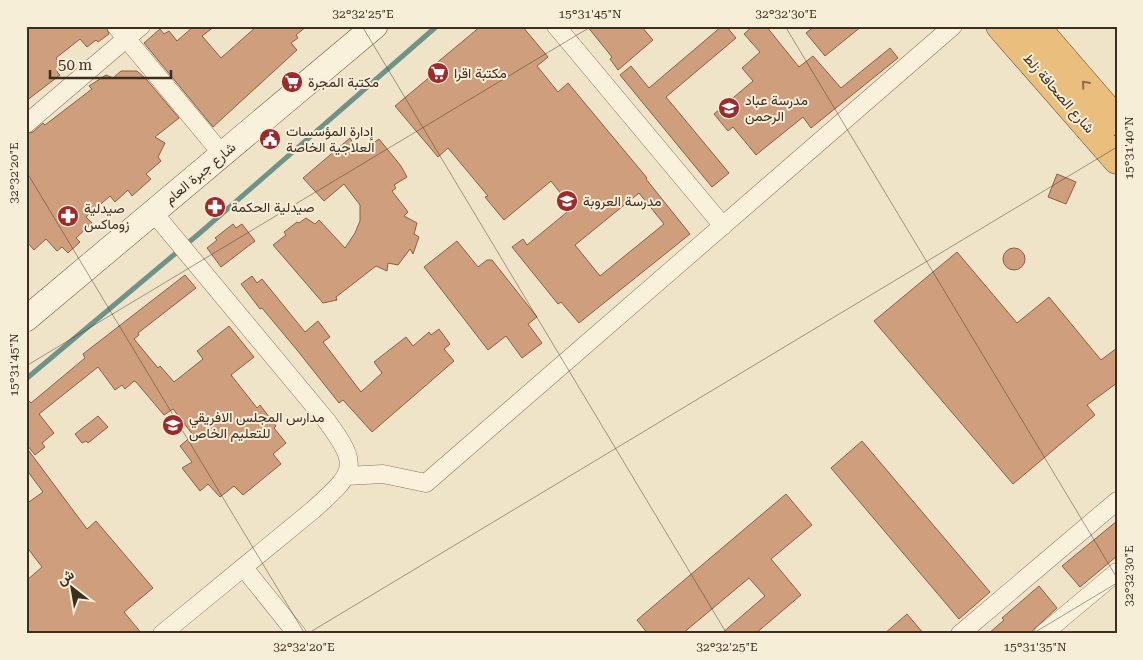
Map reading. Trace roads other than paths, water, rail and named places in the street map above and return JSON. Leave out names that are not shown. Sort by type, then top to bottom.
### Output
[{"type":"highway","name":"شارع الصحافة زلط","points":[[1000,26],[1117,160]]},
{"type":"highway","name":"شارع الصحافة زلط","points":[[1035,26],[1117,121]]},
{"type":"main road","name":"شارع جبرة العام","points":[[26,320],[374,26]]},
{"type":"street","points":[[26,124],[121,32],[141,26]]},
{"type":"street","points":[[556,26],[723,226]]},
{"type":"street","points":[[346,476],[383,474],[426,483],[953,26]]},
{"type":"street","points":[[121,32],[222,154]]},
{"type":"street","points":[[153,212],[326,420],[347,451],[350,464],[346,476],[314,510],[162,634]]},
{"type":"street","points":[[960,634],[1117,501]]},
{"type":"street","points":[[244,568],[297,634]]},
{"type":"street","points":[[1053,631],[1117,572]]},
{"type":"waterway","points":[[26,379],[201,232],[437,26]]},
{"type":"place","name":"مكتبة اقرا","points":[[438,73]]},
{"type":"place","name":"مكتبة المجرة","points":[[292,82]]},
{"type":"place","name":"مدرسة عباد الرحمن","points":[[729,108]]},
{"type":"place","name":"إدارة المؤسسات العلاجية الخاصة","points":[[270,139]]},
{"type":"place","name":"مدرسة العروبة","points":[[567,201]]},
{"type":"place","name":"صيدلية الحكمة","points":[[215,207]]},
{"type":"place","name":"صيدلية زوماكس","points":[[68,216]]},
{"type":"place","name":"مدارس المجلس الافريقي للتعليم الخاص","points":[[173,425]]}]
